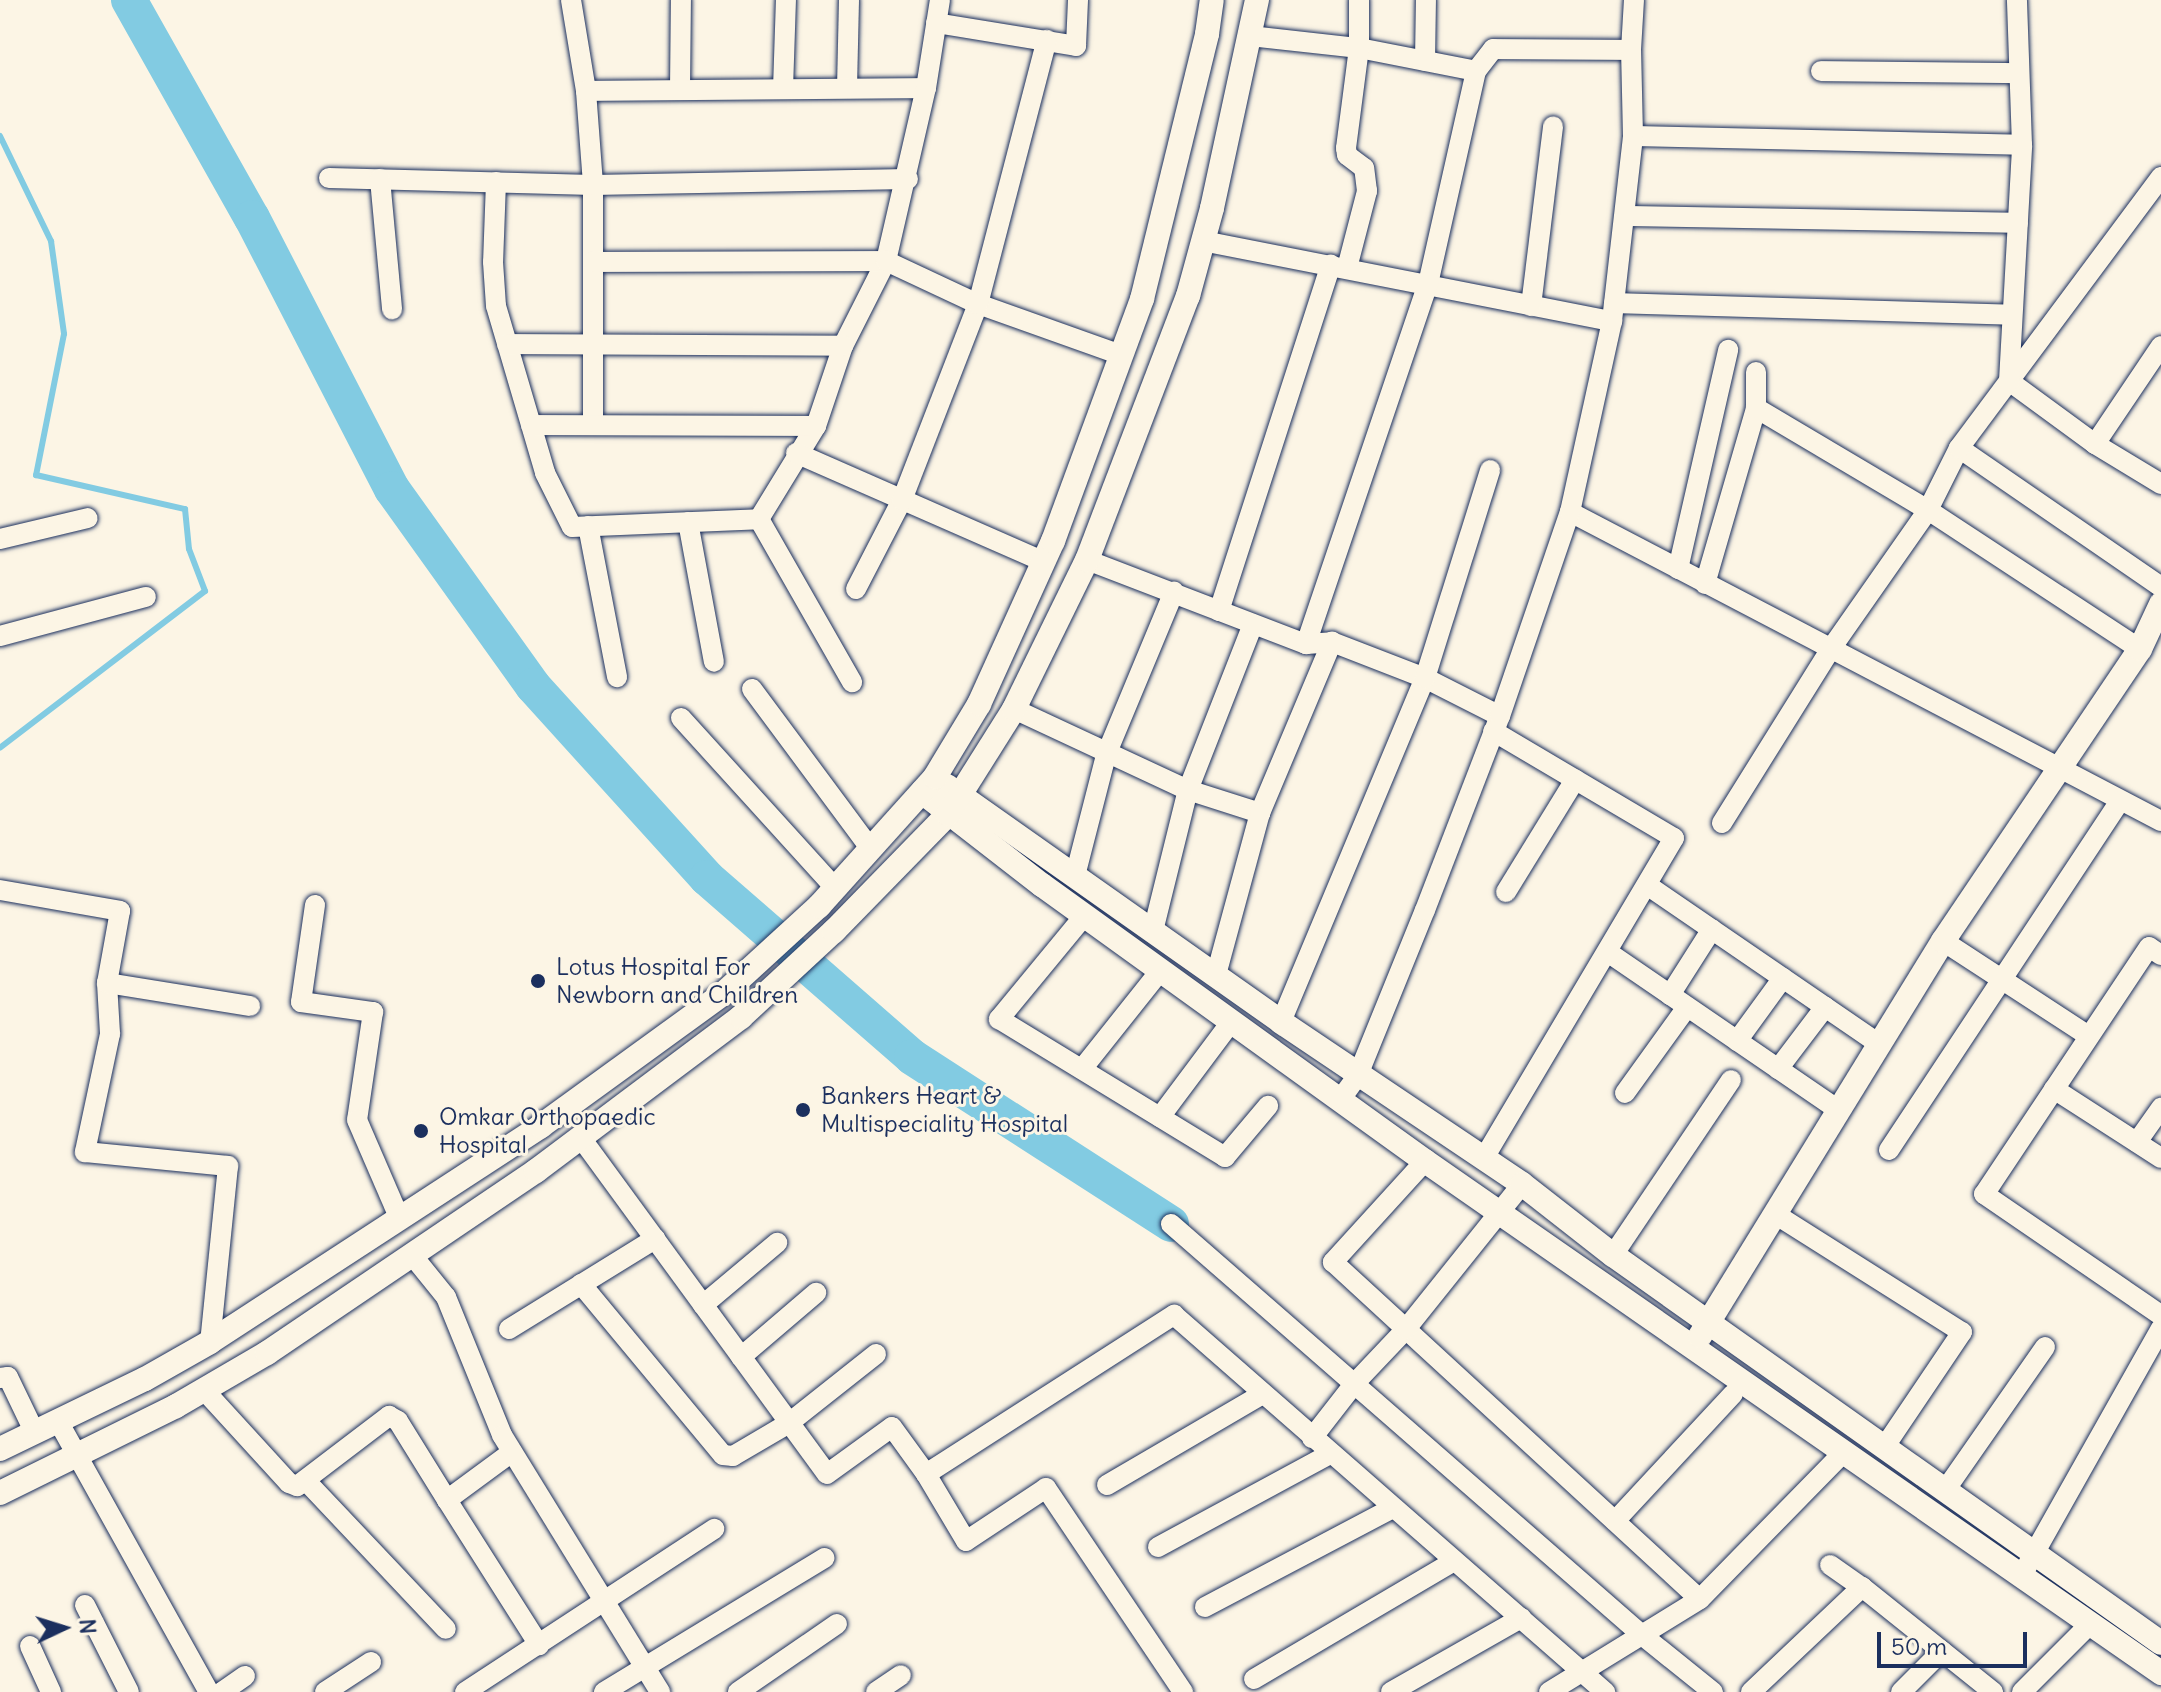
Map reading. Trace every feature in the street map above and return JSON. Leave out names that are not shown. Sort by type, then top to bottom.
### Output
[{"type":"street","points":[[571,0],[586,91],[593,185],[593,423]]},
{"type":"street","points":[[680,89],[681,0]]},
{"type":"street","points":[[783,89],[786,0]]},
{"type":"street","points":[[847,88],[849,0]]},
{"type":"street","points":[[759,519],[796,453],[816,426],[843,346],[886,261],[908,179],[940,0]]},
{"type":"street","points":[[936,23],[1076,46],[1078,0]]},
{"type":"street","points":[[0,1449],[210,1342],[541,1126],[704,1008],[746,971],[827,897],[928,785],[979,704],[1044,562],[1142,299],[1207,34],[1212,0]]},
{"type":"street","points":[[0,1493],[204,1390],[267,1353],[581,1138],[741,1017],[834,931],[954,805],[1014,709],[1087,560],[1188,296],[1257,0]]},
{"type":"street","points":[[1219,611],[1367,191],[1364,168],[1347,155],[1346,148],[1359,48],[1359,0]]},
{"type":"street","points":[[1425,61],[1426,0]]},
{"type":"street","points":[[1340,1100],[1358,1075],[1496,724],[1570,512],[1613,312],[1625,216],[1633,136],[1631,50],[1634,0]]},
{"type":"street","points":[[2009,381],[2022,145],[2017,73],[2017,0]]},
{"type":"street","points":[[1250,36],[1359,48],[1476,71]]},
{"type":"street","points":[[856,589],[902,500],[978,304],[1047,40]]},
{"type":"street","points":[[1306,644],[1428,284],[1476,71],[1493,49],[1631,50]]},
{"type":"street","points":[[1821,71],[2017,73]]},
{"type":"street","points":[[586,91],[926,88]]},
{"type":"street","points":[[1531,306],[1553,126]]},
{"type":"street","points":[[1633,136],[2022,145]]},
{"type":"street","points":[[1722,823],[1830,650],[1928,510],[1959,448],[2161,177]]},
{"type":"street","points":[[329,178],[593,185],[908,179]]},
{"type":"street","points":[[380,179],[392,309]]},
{"type":"street","points":[[496,182],[496,306],[545,473],[572,527],[759,519]]},
{"type":"street","points":[[1625,216],[2018,223]]},
{"type":"street","points":[[1203,241],[1531,306],[1613,312],[2011,315]]},
{"type":"street","points":[[593,262],[886,261],[978,304],[1121,355]]},
{"type":"street","points":[[507,344],[843,346]]},
{"type":"street","points":[[2095,444],[2161,346]]},
{"type":"street","points":[[1678,569],[1728,350]]},
{"type":"street","points":[[1705,584],[1756,408],[1756,372]]},
{"type":"street","points":[[2009,381],[2095,444],[2161,484]]},
{"type":"street","points":[[1756,408],[1928,510],[2140,649]]},
{"type":"street","points":[[531,425],[816,426]]},
{"type":"street","points":[[1959,448],[2161,587]]},
{"type":"street","points":[[796,453],[1044,562]]},
{"type":"street","points":[[1281,1022],[1425,678],[1490,470]]},
{"type":"street","points":[[1570,512],[2056,769],[2161,821]]},
{"type":"street","points":[[0,539],[88,518]]},
{"type":"street","points":[[759,519],[852,682]]},
{"type":"street","points":[[688,522],[714,662]]},
{"type":"street","points":[[588,526],[617,677]]},
{"type":"street","points":[[1087,560],[1306,644],[1332,642],[1425,678],[1575,780],[1674,838],[1609,953],[1484,1158]]},
{"type":"street","points":[[1075,876],[1106,755],[1174,592]]},
{"type":"street","points":[[0,636],[146,597]]},
{"type":"street","points":[[1693,1346],[1943,941],[2056,769],[2140,649],[2161,604]]},
{"type":"street","points":[[1153,931],[1188,790],[1253,624]]},
{"type":"street","points":[[1216,975],[1260,813],[1332,642]]},
{"type":"street","points":[[752,689],[870,848]]},
{"type":"street","points":[[1014,709],[1106,755],[1188,790],[1260,813]]},
{"type":"street","points":[[681,718],[827,897]]},
{"type":"street","points":[[1506,892],[1575,780]]},
{"type":"street","points":[[928,785],[1084,916],[1160,971],[1425,1161],[2161,1673]]},
{"type":"street","points":[[1889,1150],[2120,801]]},
{"type":"street","points":[[954,805],[1075,876],[1281,1022],[1522,1184],[1613,1255],[2161,1643]]},
{"type":"street","points":[[1647,885],[1878,1043]]},
{"type":"street","points":[[0,890],[120,911],[107,983],[110,1034],[85,1152],[228,1166],[210,1342]]},
{"type":"street","points":[[315,905],[301,1002],[373,1012],[357,1120],[399,1217]]},
{"type":"street","points":[[1084,916],[999,1019],[1225,1157],[1268,1106]]},
{"type":"street","points":[[1670,995],[1712,929]]},
{"type":"street","points":[[1943,941],[2089,1036]]},
{"type":"street","points":[[2161,955],[2149,947],[1984,1194],[2161,1315]]},
{"type":"street","points":[[1609,953],[1838,1110]]},
{"type":"street","points":[[1082,1069],[1160,971]]},
{"type":"street","points":[[1737,1041],[1783,978]]},
{"type":"street","points":[[107,983],[250,1006]]},
{"type":"street","points":[[1625,1093],[1687,1007]]},
{"type":"street","points":[[1778,1069],[1825,1007]]},
{"type":"street","points":[[1160,1117],[1231,1022]]},
{"type":"street","points":[[1613,1255],[1731,1080]]},
{"type":"street","points":[[2054,1089],[2161,1158]]},
{"type":"street","points":[[2137,1142],[2161,1108]]},
{"type":"street","points":[[581,1138],[827,1474],[892,1427],[926,1474],[966,1541],[1046,1488],[1183,1692]]},
{"type":"street","points":[[1425,1161],[1333,1262],[1700,1599]]},
{"type":"street","points":[[1312,1438],[1354,1384],[1406,1329],[1522,1184]]},
{"type":"street","points":[[1775,1214],[1962,1332],[1885,1446]]},
{"type":"street","points":[[1171,1224],[1642,1635],[1713,1692]]},
{"type":"street","points":[[509,1329],[655,1239]]},
{"type":"street","points":[[703,1305],[777,1243]]},
{"type":"street","points":[[412,1255],[446,1297],[512,1452],[660,1692]]},
{"type":"street","points":[[581,1284],[723,1455],[733,1456],[789,1423],[876,1354]]},
{"type":"street","points":[[741,1357],[816,1293]]},
{"type":"street","points":[[926,1474],[1174,1315],[1605,1692]]},
{"type":"street","points":[[2022,1575],[2161,1328]]},
{"type":"street","points":[[1946,1489],[2045,1347]]},
{"type":"street","points":[[0,1378],[8,1377],[35,1433]]},
{"type":"street","points":[[204,1390],[289,1483],[297,1486],[307,1482],[389,1416],[398,1421],[539,1645]]},
{"type":"street","points":[[1107,1485],[1263,1394]]},
{"type":"street","points":[[1615,1521],[1733,1394]]},
{"type":"street","points":[[58,1421],[209,1692]]},
{"type":"street","points":[[447,1500],[512,1452]]},
{"type":"street","points":[[1549,1692],[1700,1599],[1844,1452]]},
{"type":"street","points":[[1158,1547],[1330,1454]]},
{"type":"street","points":[[307,1482],[446,1629]]},
{"type":"street","points":[[1205,1607],[1393,1508]]},
{"type":"street","points":[[465,1692],[714,1529]]},
{"type":"street","points":[[604,1692],[643,1665],[824,1558]]},
{"type":"street","points":[[1254,1679],[1454,1561]]},
{"type":"street","points":[[1830,1565],[1993,1692]]},
{"type":"street","points":[[1751,1692],[1862,1587]]},
{"type":"street","points":[[85,1605],[129,1692]]},
{"type":"street","points":[[1391,1692],[1521,1618]]},
{"type":"street","points":[[2022,1692],[2091,1623]]},
{"type":"street","points":[[738,1692],[837,1624]]},
{"type":"street","points":[[30,1646],[51,1692]]},
{"type":"street","points":[[1901,1692],[1942,1651]]},
{"type":"street","points":[[325,1692],[371,1662]]},
{"type":"street","points":[[876,1692],[901,1675]]},
{"type":"street","points":[[222,1692],[245,1676]]},
{"type":"waterway","points":[[129,0],[252,218],[392,489],[533,686],[707,878],[912,1057],[1171,1224]]},
{"type":"waterway","points":[[0,136],[51,241],[64,334],[36,475],[185,509],[189,549],[205,591],[0,748]]},
{"type":"place","name":"Lotus Hospital For Newborn and Children","points":[[538,981]]},
{"type":"place","name":"Bankers Heart & Multispeciality Hospital","points":[[803,1110]]},
{"type":"place","name":"Omkar Orthopaedic Hospital","points":[[421,1131]]}]
